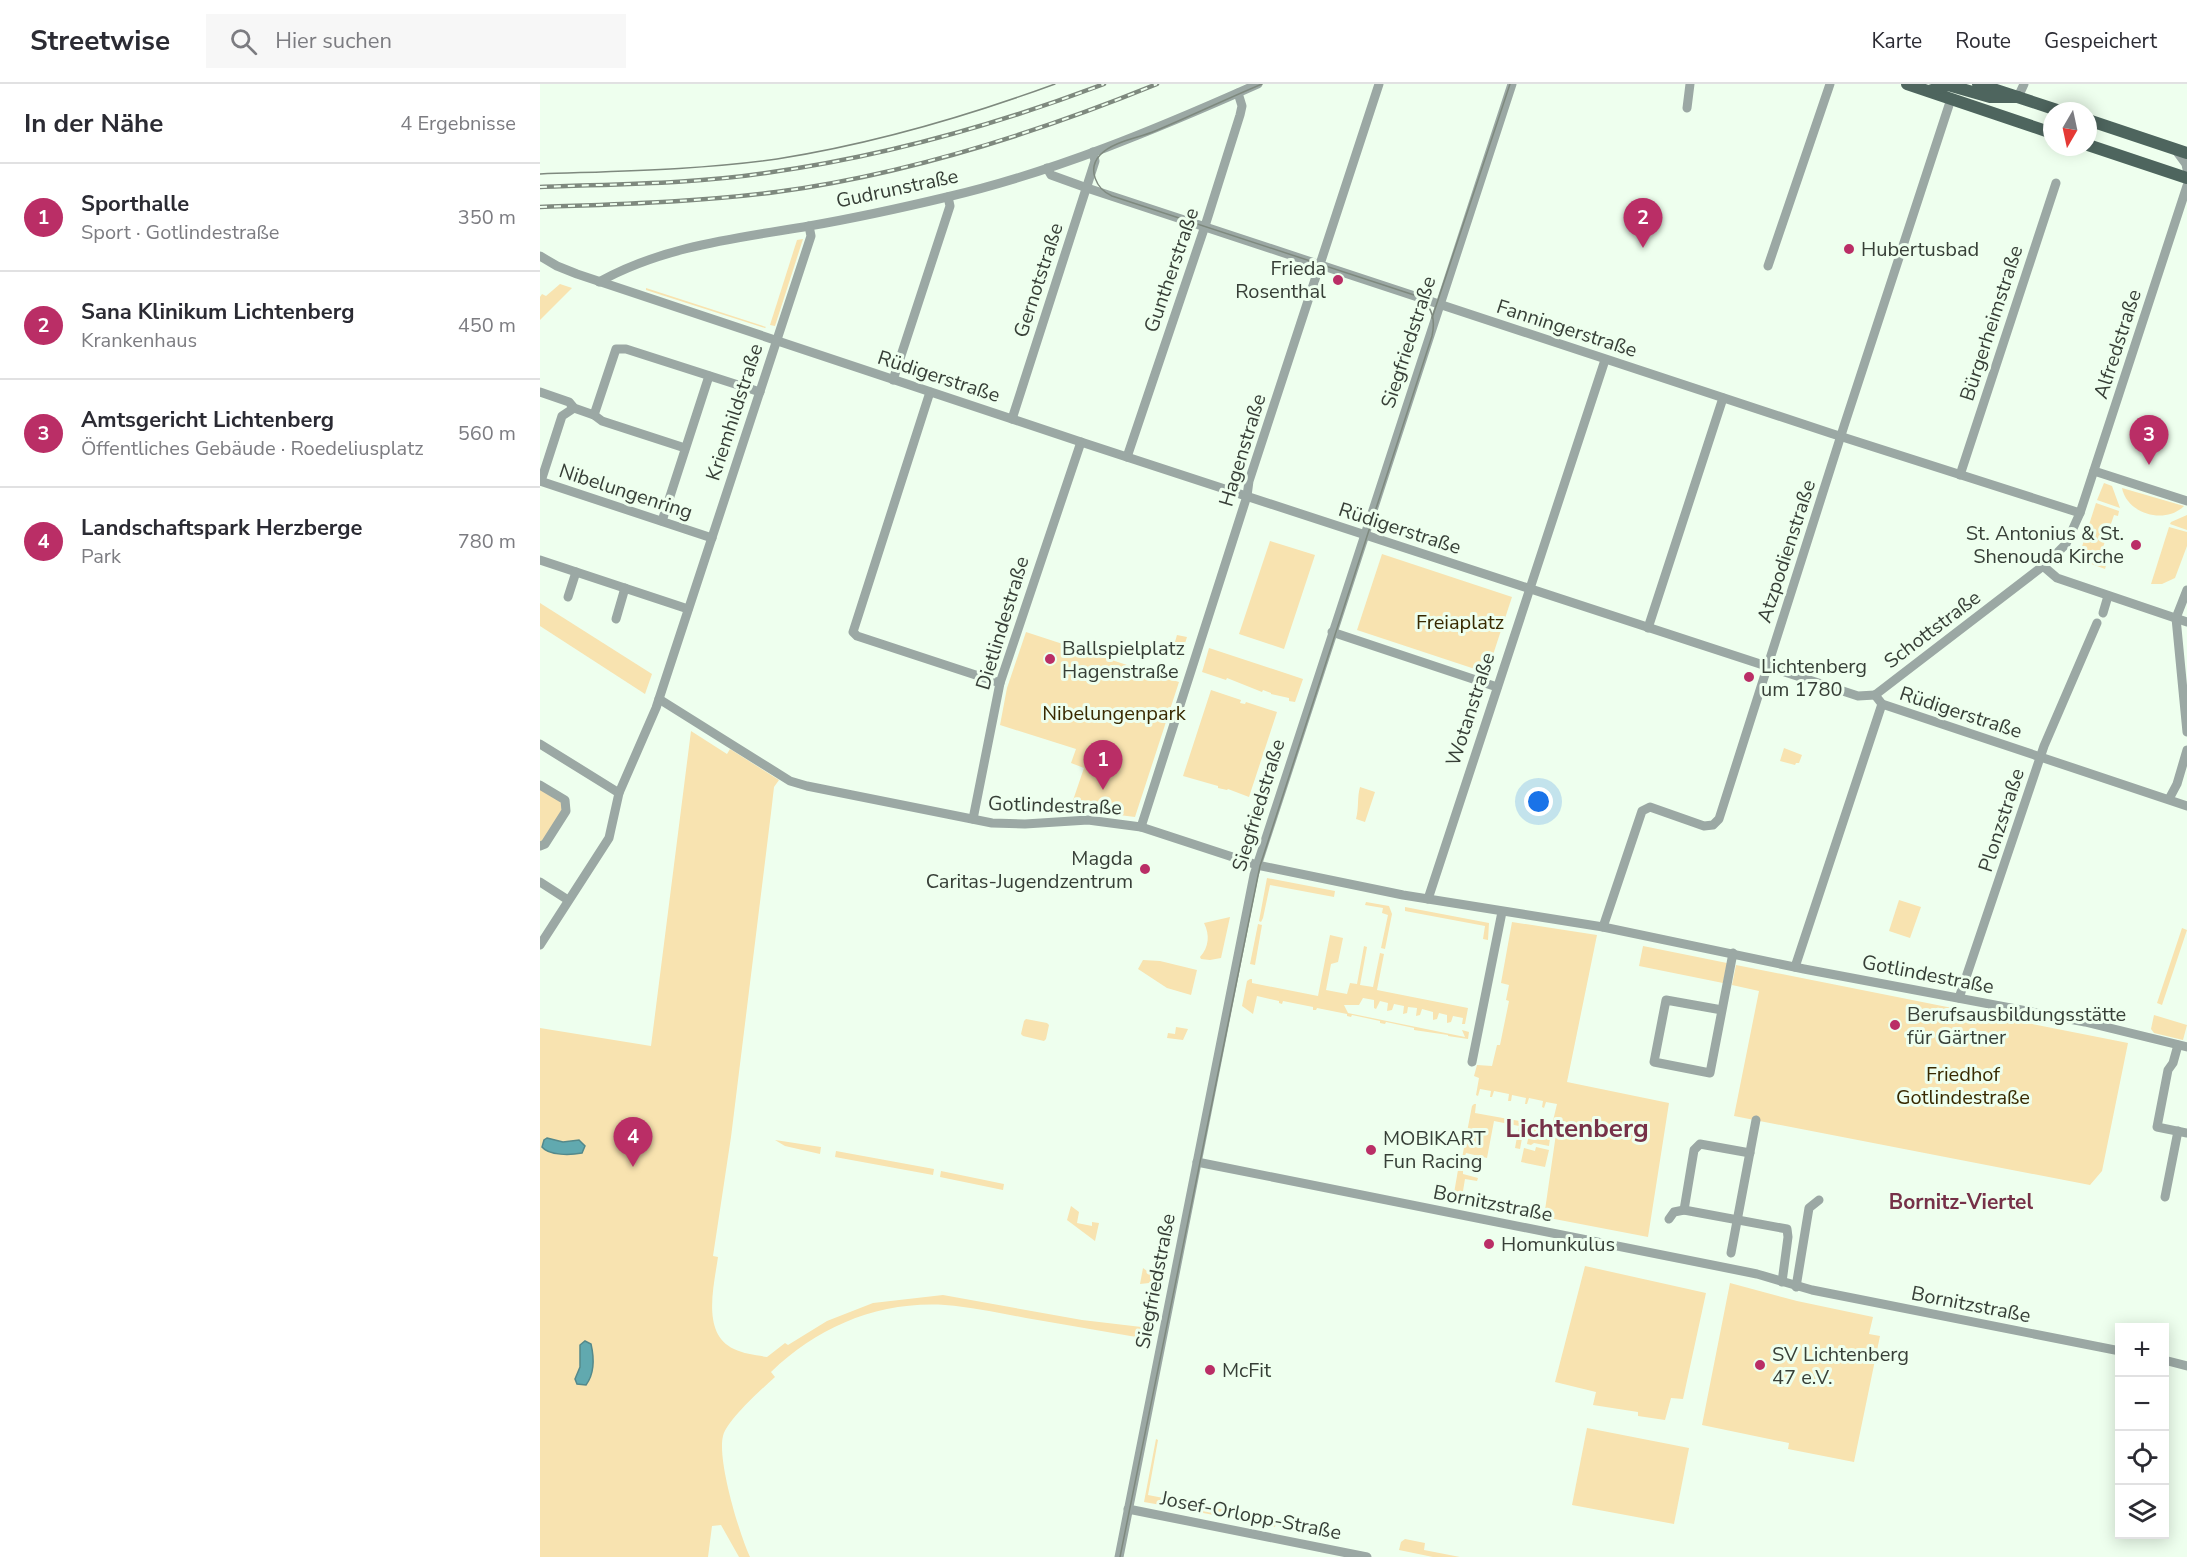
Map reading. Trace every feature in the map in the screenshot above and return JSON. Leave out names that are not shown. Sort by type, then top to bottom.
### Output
[{"type":"main road","points":[[1907,84],[2043,130]]},
{"type":"main road","points":[[1978,84],[2043,105]]},
{"type":"main road","points":[[1929,92],[1948,85],[1990,97],[2018,97]]},
{"type":"main road","points":[[1951,99],[1962,95],[1999,106],[2010,104],[2018,97]]},
{"type":"main road","points":[[2018,97],[2024,123]]},
{"type":"main road","points":[[2097,123],[2183,151]]},
{"type":"main road","points":[[2097,148],[2187,178]]},
{"type":"street","name":"Gudrunstraße","points":[[599,282],[636,264],[683,249],[948,197],[1047,168],[1165,125],[1258,84]]},
{"type":"street","name":"Hagenstraße","points":[[1141,827],[1247,496],[1249,481],[1379,84]]},
{"type":"street","name":"Siegfriedstraße","points":[[1119,1557],[1257,865],[1512,84]]},
{"type":"street","points":[[1687,108],[1690,84]]},
{"type":"street","points":[[1768,266],[1830,84]]},
{"type":"street","points":[[2018,97],[2024,84]]},
{"type":"street","name":"Guntherstraße","points":[[1127,457],[1240,115],[1242,103],[1238,93]]},
{"type":"street","name":"Atzpodienstraße","points":[[1603,927],[1642,811],[1650,807],[1704,826],[1713,825],[1719,819],[1951,99]]},
{"type":"street","points":[[2183,151],[2187,169]]},
{"type":"street","name":"Gernotstraße","points":[[1012,419],[1087,188],[1095,161],[1093,153]]},
{"type":"street","name":"Fanningerstraße","points":[[1047,168],[1051,175],[1087,188],[1605,360],[2080,513]]},
{"type":"street","name":"Bürgerheimstraße","points":[[1960,475],[2056,183]]},
{"type":"street","name":"Alfredstraße","points":[[2080,513],[2187,186]]},
{"type":"street","points":[[893,380],[950,206],[948,197]]},
{"type":"street","name":"Kriemhildstraße","points":[[540,945],[609,838],[619,793],[659,699],[811,236],[809,226]]},
{"type":"street","points":[[540,256],[557,266],[599,282]]},
{"type":"street","name":"Rüdigerstraße","points":[[599,282],[1858,696],[1875,695],[1882,704],[2187,806]]},
{"type":"street","points":[[594,415],[616,349],[626,349],[759,392]]},
{"type":"street","name":"Wotanstraße","points":[[1428,899],[1605,360]]},
{"type":"street","points":[[662,521],[709,376]]},
{"type":"street","points":[[930,392],[853,628],[854,634],[1000,683]]},
{"type":"street","points":[[540,393],[569,402],[574,408],[594,415],[602,421],[686,448]]},
{"type":"street","points":[[1648,627],[1724,398]]},
{"type":"street","name":"Nibelungenring","points":[[574,408],[562,416],[540,481],[712,538]]},
{"type":"street","name":"Dietlindestraße","points":[[973,819],[1000,683],[1081,442]]},
{"type":"street","points":[[2094,471],[2187,501]]},
{"type":"street","name":"Schottstraße","points":[[1875,695],[2043,566],[2066,544],[2080,513]]},
{"type":"street","points":[[540,560],[688,609]]},
{"type":"street","points":[[2043,566],[2057,578],[2187,622]]},
{"type":"street","points":[[568,597],[576,572]]},
{"type":"street","points":[[616,619],[625,588]]},
{"type":"street","points":[[2187,590],[2176,618],[2187,732]]},
{"type":"street","points":[[2103,613],[2108,596]]},
{"type":"street","name":"Plonzstraße","points":[[1959,998],[2041,757],[2057,714],[2097,623]]},
{"type":"street","points":[[1332,632],[1497,687]]},
{"type":"street","name":"Gotlindestraße","points":[[659,699],[790,780],[807,786],[1012,825],[1088,820],[1141,827],[1257,865],[1428,899],[1603,927],[1795,967],[2085,1022],[2183,1046]]},
{"type":"street","points":[[1795,967],[1882,704]]},
{"type":"street","points":[[540,744],[619,793]]},
{"type":"street","points":[[2169,799],[2182,786],[2187,750]]},
{"type":"street","points":[[540,785],[565,800],[566,811],[545,844],[540,846]]},
{"type":"street","points":[[540,882],[568,900]]},
{"type":"street","points":[[1473,1062],[1502,912]]},
{"type":"street","points":[[1722,1010],[1666,1000],[1654,1062],[1710,1073],[1733,953]]},
{"type":"street","points":[[2165,1197],[2183,1132],[2157,1127],[2168,1070],[2183,1046]]},
{"type":"street","points":[[1731,1253],[1756,1120]]},
{"type":"street","points":[[1684,1210],[1694,1150],[1700,1144],[1750,1153]]},
{"type":"street","name":"Bornitzstraße","points":[[1197,1162],[1757,1274],[1796,1287],[2115,1350]]},
{"type":"street","points":[[1796,1287],[1809,1208],[1819,1200]]},
{"type":"street","points":[[1669,1219],[1674,1212],[1684,1210],[1783,1228],[1788,1232],[1782,1282]]},
{"type":"street","points":[[2169,1361],[2187,1366]]},
{"type":"street","name":"Josef-Orlopp-Straße","points":[[1128,1509],[1367,1557]]},
{"type":"green space","points":[[803,239],[775,326],[770,325],[797,240]]},
{"type":"green space","points":[[560,284],[572,288],[540,320],[540,297],[542,294],[546,296]]},
{"type":"green space","points":[[646,288],[766,327],[646,290]]},
{"type":"green space","points":[[2104,483],[2112,486],[2120,508],[2097,500]]},
{"type":"green space","points":[[2122,488],[2184,506],[2167,515],[2148,514],[2131,504]]},
{"type":"green space","points":[[2096,503],[2119,511],[2118,516],[2114,515],[2101,553],[2105,555],[2104,560],[2107,562],[2105,569],[2078,559]]},
{"type":"green space","points":[[2187,515],[2187,530],[2170,524],[2171,522]]},
{"type":"green space","points":[[2169,527],[2187,532],[2187,546],[2175,578],[2162,584],[2151,584]]},
{"type":"green space","points":[[1270,541],[1315,555],[1284,649],[1239,634]]},
{"type":"green space","name":"Freiaplatz","points":[[1382,554],[1512,597],[1487,673],[1357,630]]},
{"type":"green space","points":[[540,603],[652,674],[645,694],[540,626]]},
{"type":"green space","name":"Nibelungenpark","points":[[1026,632],[1179,682],[1135,817],[1069,812],[1084,768],[1071,763],[1076,749],[1000,725],[1007,688]]},
{"type":"green space","points":[[1177,635],[1187,637],[1180,659],[1171,656]]},
{"type":"green space","points":[[1209,648],[1303,679],[1295,702],[1227,678],[1226,680],[1202,672]]},
{"type":"green space","points":[[1211,690],[1241,700],[1240,703],[1245,704],[1246,702],[1277,712],[1249,797],[1183,776]]},
{"type":"green space","points":[[691,731],[727,754],[730,749],[779,780],[774,787],[731,1137],[713,1256],[718,1257],[713,1295],[713,1321],[724,1342],[738,1351],[767,1357],[785,1343],[788,1345],[827,1321],[873,1303],[943,1295],[1082,1320],[1150,1328],[1148,1339],[945,1305],[897,1307],[851,1320],[809,1342],[771,1372],[775,1377],[738,1413],[723,1436],[723,1462],[726,1479],[740,1531],[750,1557],[739,1557],[721,1525],[712,1526],[708,1557],[540,1557],[540,1028],[651,1046]]},
{"type":"green space","points":[[1784,748],[1802,755],[1799,763],[1795,765],[1780,761]]},
{"type":"green space","points":[[540,787],[561,801],[564,808],[547,837],[540,842]]},
{"type":"green space","points":[[1360,787],[1375,792],[1365,822],[1356,819]]},
{"type":"green space","points":[[1267,878],[1335,891],[1334,897],[1270,885],[1261,922],[1259,921]]},
{"type":"green space","points":[[1899,900],[1921,907],[1910,938],[1889,931]]},
{"type":"green space","points":[[1366,902],[1389,906],[1392,914],[1385,949],[1381,948],[1388,915],[1382,913],[1383,908],[1365,905]]},
{"type":"green space","points":[[1405,907],[1489,923],[1488,940],[1483,939],[1485,926],[1405,911]]},
{"type":"green space","points":[[1230,917],[1221,958],[1201,959],[1208,941],[1204,923]]},
{"type":"green space","points":[[1512,922],[1597,935],[1567,1082],[1669,1103],[1648,1237],[1544,1217],[1557,1127],[1552,1125],[1557,1104],[1546,1102],[1544,1108],[1542,1107],[1543,1101],[1529,1098],[1525,1104],[1526,1098],[1512,1095],[1511,1101],[1508,1101],[1509,1094],[1494,1091],[1490,1097],[1491,1091],[1480,1089],[1478,1096],[1476,1095],[1479,1078],[1474,1076],[1477,1065],[1492,1066],[1497,1045],[1500,1045],[1509,1001],[1506,1000],[1509,985],[1501,983]]},
{"type":"green space","points":[[1258,924],[1262,925],[1255,965],[1250,964]]},
{"type":"green space","points":[[2182,928],[2187,930],[2162,1005],[2157,1003]]},
{"type":"green space","points":[[1330,935],[1343,938],[1338,962],[1331,964],[1326,990],[1347,994],[1350,983],[1357,984],[1364,946],[1367,947],[1360,985],[1373,987],[1380,953],[1384,954],[1377,990],[1468,1008],[1465,1024],[1462,1024],[1463,1018],[1453,1016],[1451,1022],[1447,1023],[1447,1015],[1439,1013],[1437,1019],[1433,1020],[1433,1012],[1422,1009],[1420,1015],[1416,1016],[1417,1008],[1408,1007],[1407,1013],[1403,1014],[1404,1006],[1394,1004],[1392,1010],[1387,1011],[1388,1003],[1380,1001],[1376,1009],[1374,1000],[1363,998],[1359,1005],[1344,1005],[1348,1013],[1465,1037],[1462,1030],[1469,1032],[1468,1039],[1414,1030],[1414,1028],[1386,1022],[1385,1024],[1380,1023],[1380,1021],[1352,1015],[1351,1017],[1347,1014],[1317,1008],[1313,1010],[1313,1007],[1283,1001],[1282,1004],[1279,1001],[1257,996],[1253,1014],[1242,1006],[1247,981],[1250,979],[1252,983],[1318,996]]},
{"type":"green space","points":[[1643,946],[1727,963],[1723,983],[1639,966]]},
{"type":"green space","points":[[1143,960],[1160,961],[1197,970],[1191,995],[1167,988],[1138,969]]},
{"type":"green space","name":"Friedhof Gotlindestraße","points":[[1736,965],[2128,1043],[2102,1171],[2090,1185],[1734,1116],[1759,991],[1732,985]]},
{"type":"green space","points":[[2154,1015],[2187,1025],[2183,1040],[2154,1033],[2151,1029]]},
{"type":"green space","points":[[1026,1019],[1049,1025],[1044,1041],[1021,1034]]},
{"type":"green space","points":[[1176,1027],[1188,1029],[1183,1040],[1167,1038],[1168,1033],[1175,1034]]},
{"type":"green space","points":[[1474,1104],[1476,1104],[1475,1113],[1525,1122],[1520,1149],[1515,1148],[1519,1126],[1494,1121],[1487,1158],[1466,1153],[1464,1159],[1462,1158]]},
{"type":"green space","points":[[1534,1124],[1547,1126],[1551,1131],[1549,1146],[1527,1144],[1528,1139],[1532,1137]]},
{"type":"green space","points":[[775,1140],[821,1147],[820,1154],[785,1146]]},
{"type":"green space","points":[[1536,1147],[1549,1150],[1545,1167],[1521,1162],[1524,1148],[1535,1151]]},
{"type":"green space","points":[[836,1151],[934,1169],[933,1175],[835,1157]]},
{"type":"green space","points":[[1463,1168],[1463,1174],[1478,1178],[1477,1181],[1465,1179],[1462,1197],[1486,1202],[1486,1205],[1453,1199],[1458,1170]]},
{"type":"green space","points":[[941,1171],[1004,1184],[1003,1190],[940,1177]]},
{"type":"green space","points":[[1071,1206],[1079,1212],[1077,1223],[1092,1226],[1092,1222],[1099,1223],[1095,1241],[1067,1220]]},
{"type":"green space","points":[[1585,1266],[1706,1293],[1683,1399],[1671,1398],[1665,1420],[1638,1416],[1638,1412],[1593,1405],[1596,1392],[1555,1382]]},
{"type":"green space","points":[[1143,1268],[1155,1277],[1158,1282],[1140,1284]]},
{"type":"green space","points":[[1730,1283],[1797,1301],[1873,1317],[1869,1334],[1880,1336],[1854,1462],[1788,1449],[1789,1443],[1702,1425]]},
{"type":"green space","points":[[1587,1428],[1689,1448],[1674,1524],[1572,1505]]},
{"type":"green space","points":[[1156,1439],[1158,1440],[1148,1495],[1179,1501],[1178,1508],[1144,1502]]},
{"type":"green space","points":[[1190,1503],[1277,1520],[1275,1527],[1188,1510]]},
{"type":"green space","points":[[1405,1539],[1425,1543],[1424,1550],[1460,1557],[1433,1557],[1399,1550],[1401,1542]]},
{"type":"water","points":[[547,1138],[563,1142],[579,1140],[585,1146],[582,1153],[550,1152],[542,1147]]},
{"type":"water","points":[[585,1341],[591,1344],[593,1360],[591,1375],[586,1385],[577,1384],[575,1379],[580,1367],[580,1345]]},
{"type":"tram line","points":[[540,174],[718,166],[813,153],[918,128],[987,108],[1055,84]]},
{"type":"tram line","points":[[1120,1557],[1260,866],[1433,329],[1431,312],[1425,302],[1414,295],[1112,196],[1098,184],[1094,166],[1105,150],[1126,140],[1155,131],[1262,84]]},
{"type":"tram line","points":[[1432,318],[1510,84]]},
{"type":"railway","points":[[540,187],[738,177],[809,166],[938,138],[1022,113],[1104,84]]},
{"type":"railway","points":[[540,207],[717,198],[776,192],[873,175],[1018,135],[1157,84]]},
{"type":"place","name":"Sana Klinikum Lichtenberg","points":[[1643,248]]},
{"type":"place","name":"Hubertusbad","points":[[1849,249]]},
{"type":"place","name":"Frieda Rosenthal","points":[[1338,280]]},
{"type":"place","name":"Amtsgericht Lichtenberg","points":[[2149,465]]},
{"type":"place","name":"St. Antonius & St. Shenouda Kirche","points":[[2136,545]]},
{"type":"place","name":"Ballspielplatz Hagenstraße","points":[[1050,659]]},
{"type":"place","name":"Lichtenberg um 1780","points":[[1749,677]]},
{"type":"place","name":"Sporthalle","points":[[1103,790]]},
{"type":"place","name":"Magda Caritas-Jugendzentrum","points":[[1145,869]]},
{"type":"place","name":"Berufsausbildungsstätte für Gärtner","points":[[1895,1025]]},
{"type":"place","name":"MOBIKART Fun Racing","points":[[1371,1150]]},
{"type":"place","name":"Landschaftspark Herzberge","points":[[633,1167]]},
{"type":"place","name":"Homunkulus","points":[[1489,1244]]},
{"type":"place","name":"SV Lichtenberg 47 e.V.","points":[[1760,1365]]},
{"type":"place","name":"McFit","points":[[1210,1370]]},
{"type":"district","name":"Lichtenberg","points":[[1577,1128]]},
{"type":"district","name":"Bornitz-Viertel","points":[[1961,1202]]}]
